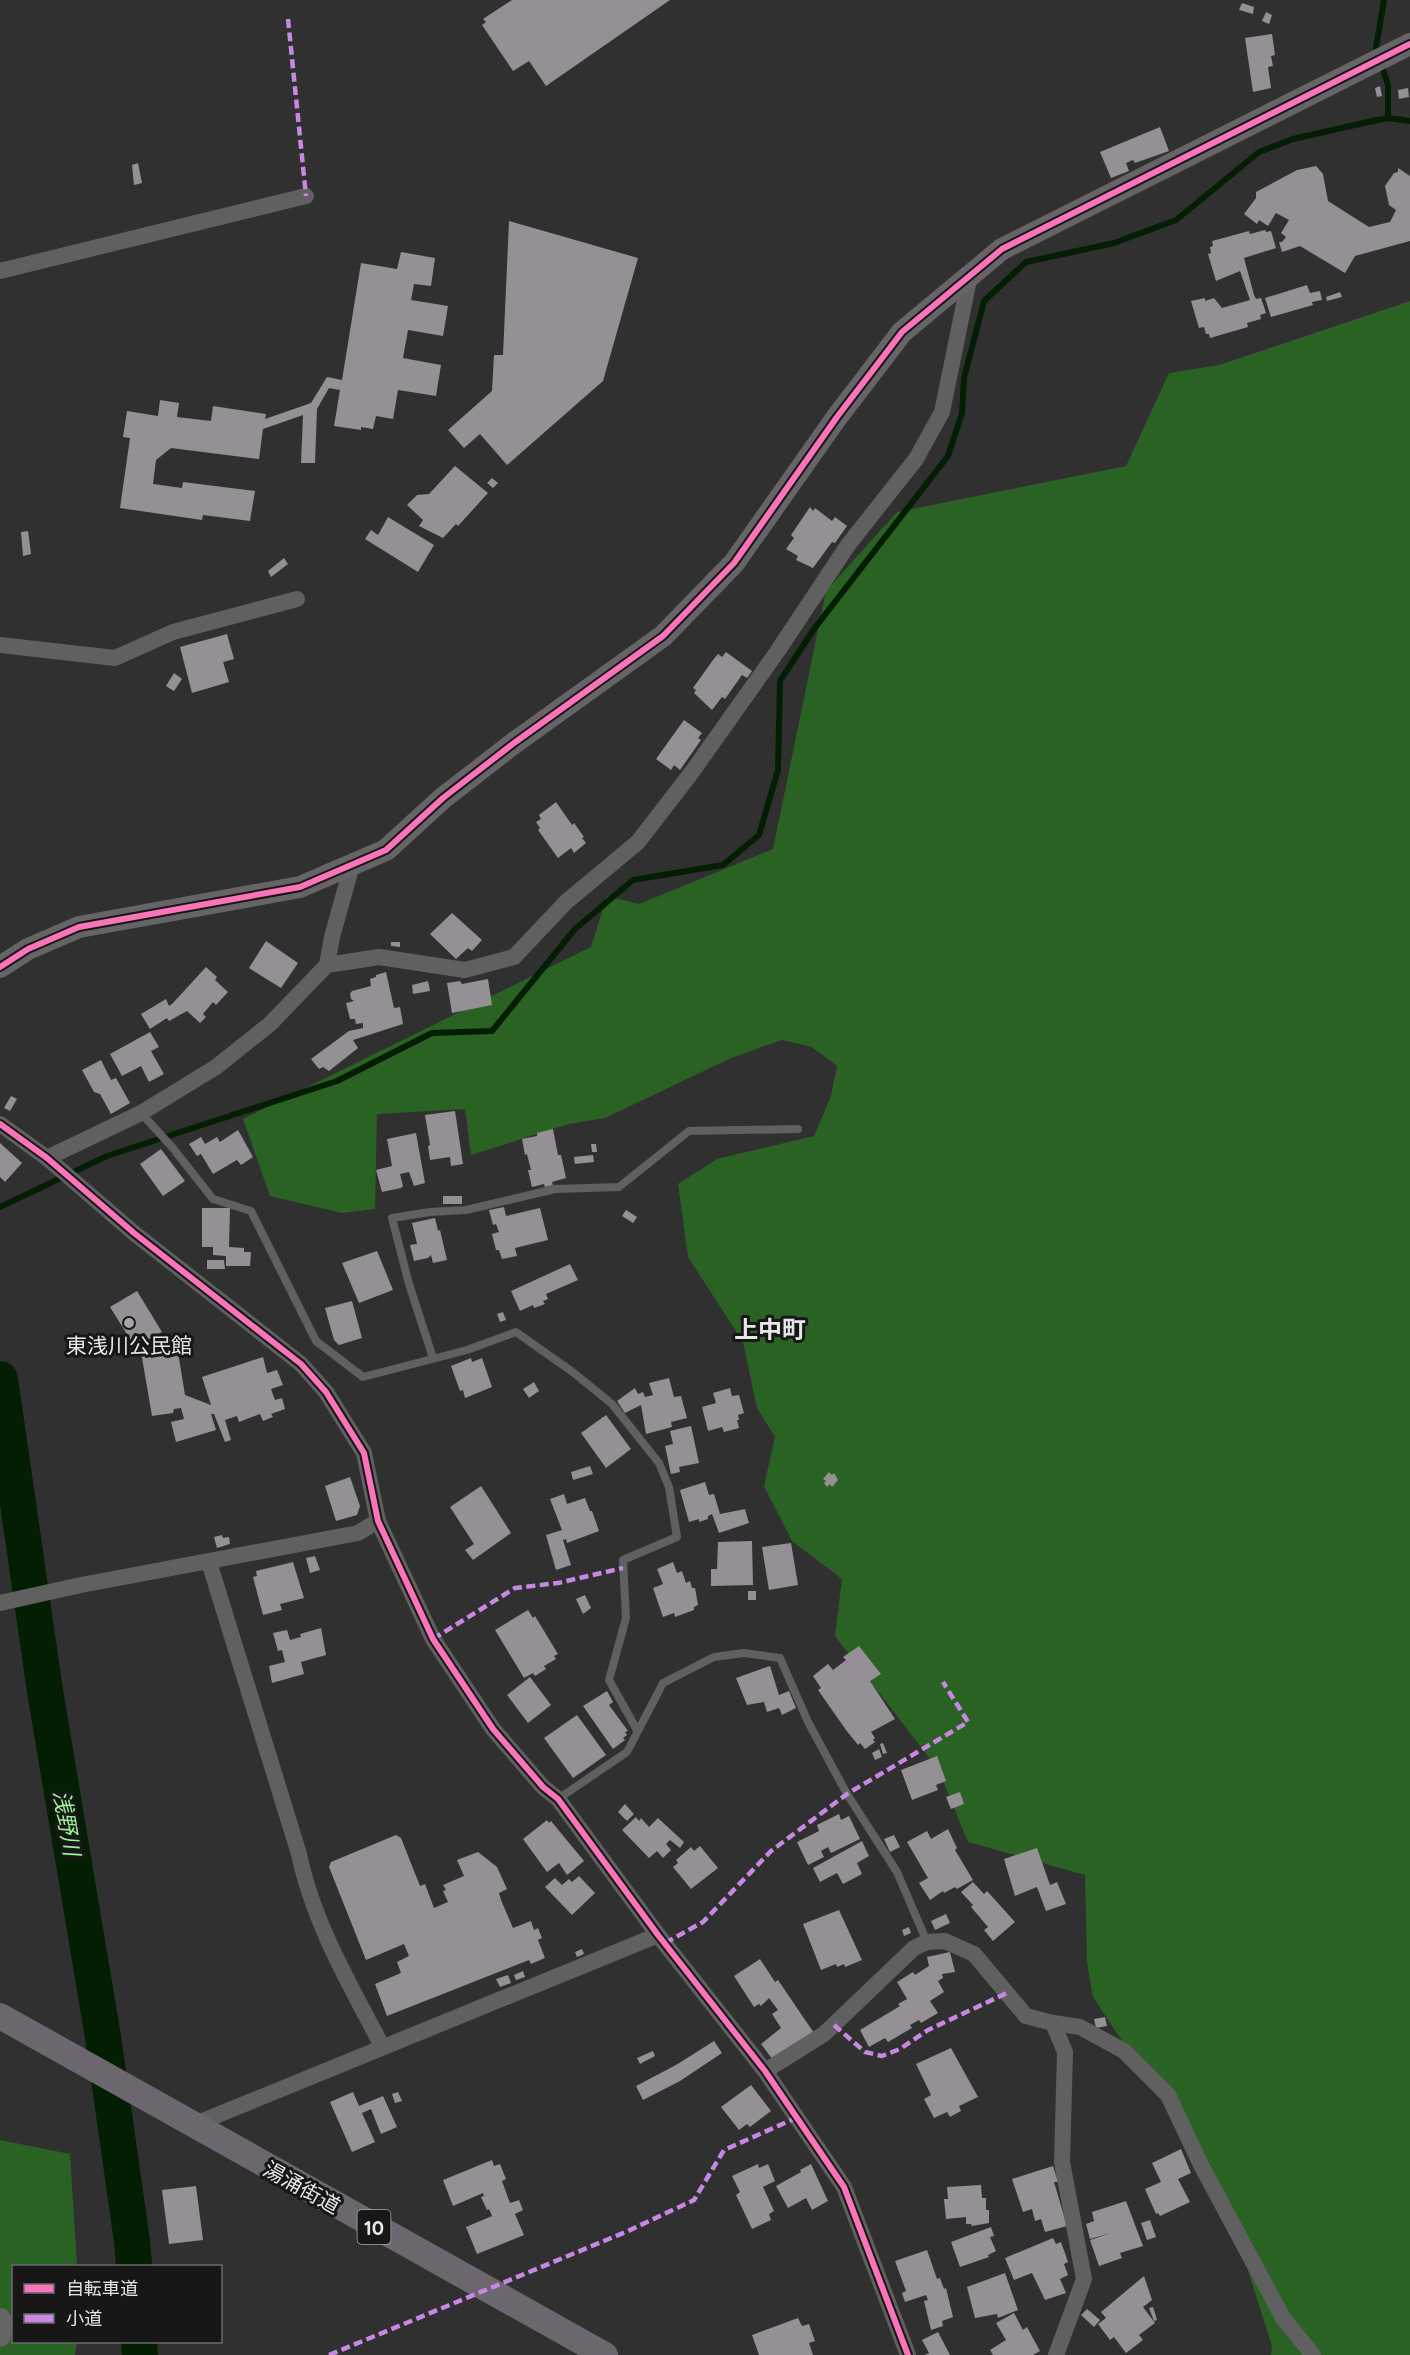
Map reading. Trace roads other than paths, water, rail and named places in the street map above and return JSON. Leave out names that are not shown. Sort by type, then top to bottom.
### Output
[{"type":"main road","name":"湯涌街道","points":[[0,2016],[605,2355]]},
{"type":"street","points":[[0,967],[28,948],[79,927],[300,887],[386,850],[443,798],[514,743],[663,636],[734,563],[837,417],[902,332],[1002,249],[1410,44]]},
{"type":"street","points":[[0,271],[306,196]]},
{"type":"street","points":[[327,965],[379,957],[465,970],[514,957],[525,948],[566,902],[638,842],[692,772],[777,652],[848,545],[916,459],[942,412],[970,275]]},
{"type":"street","points":[[0,645],[115,658],[173,632],[297,599]]},
{"type":"street","points":[[52,1163],[145,1117],[216,1067],[270,1024],[327,965],[332,937],[352,865]]},
{"type":"street","points":[[0,1124],[52,1163],[134,1233],[301,1364],[326,1392],[364,1453],[378,1521],[433,1639],[493,1729],[543,1787],[558,1799],[658,1935],[765,2071],[843,2187],[908,2355]]},
{"type":"street","points":[[4,1603],[81,1585],[358,1533],[378,1521]]},
{"type":"street","points":[[209,1562],[299,1854],[305,1884],[345,1976],[382,2046]]},
{"type":"street","points":[[193,2125],[658,1935]]},
{"type":"street","points":[[765,2071],[824,2034],[914,1948],[927,1942],[945,1941],[974,1954],[1026,2016],[1080,2027],[1124,2052],[1168,2095],[1201,2165],[1282,2318],[1313,2355]]},
{"type":"street","points":[[1053,2023],[1065,2052],[1062,2162],[1084,2279],[1056,2355]]},
{"type":"street","points":[[0,2319],[2,2323],[0,2336]]},
{"type":"lane","points":[[145,1117],[213,1199],[251,1211],[316,1341],[363,1377],[467,1350],[516,1332],[574,1373],[612,1404],[659,1463],[669,1486],[677,1537],[623,1560],[626,1617],[609,1680],[637,1730]]},
{"type":"lane","points":[[433,1358],[412,1294],[392,1218],[430,1212],[466,1210],[555,1189],[619,1186],[689,1131],[798,1129]]},
{"type":"lane","points":[[558,1799],[627,1752],[663,1683],[714,1657],[744,1653],[780,1658],[808,1722],[847,1794],[897,1872],[927,1942]]},
{"type":"waterway","points":[[1376,48],[1384,0]]},
{"type":"waterway","points":[[1383,69],[1388,85],[1388,118]]},
{"type":"waterway","points":[[0,1207],[107,1156],[337,1081],[432,1033],[492,1031],[575,929],[633,880],[723,865],[759,835],[778,770],[780,681],[814,629],[948,456],[962,413],[964,378],[984,301],[1026,262],[1114,243],[1176,220],[1259,152],[1293,139],[1368,122],[1388,118],[1410,121]]},
{"type":"waterway","name":"浅野川","points":[[0,1379],[45,1691],[103,2037],[134,2265]]},
{"type":"waterway","name":"浅野川","points":[[139,2343],[140,2355]]},
{"type":"place","name":"東浅川公民館","points":[[129,1323]]},
{"type":"district","name":"上中町","points":[[770,1329]]}]
